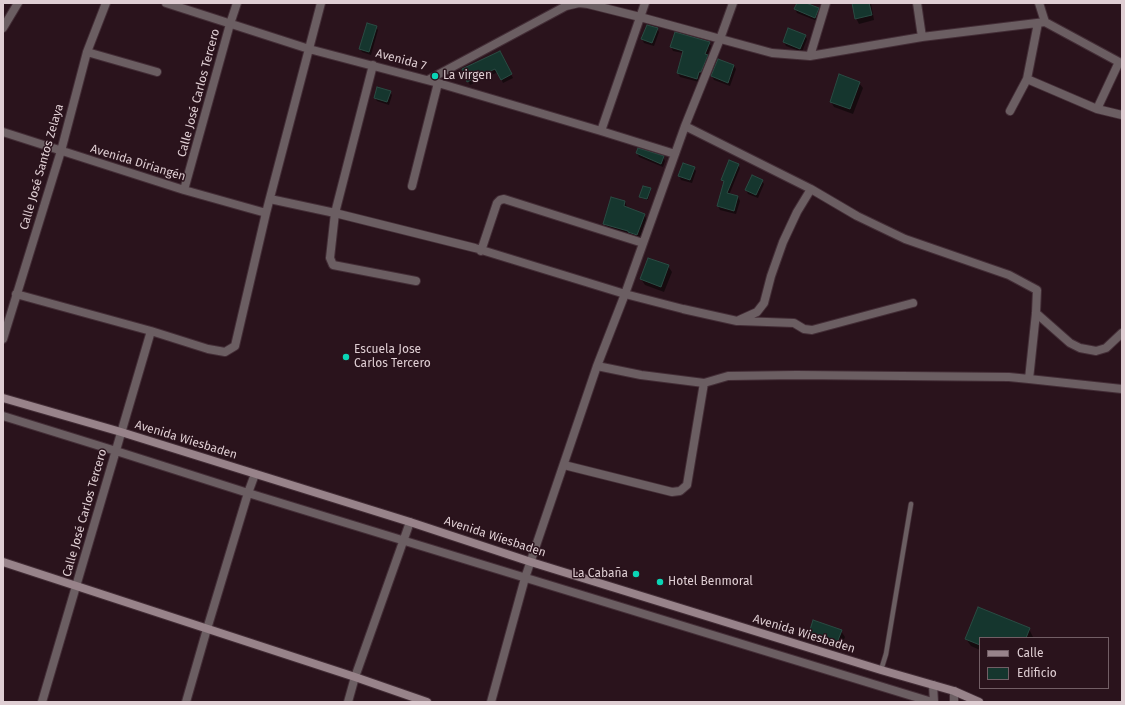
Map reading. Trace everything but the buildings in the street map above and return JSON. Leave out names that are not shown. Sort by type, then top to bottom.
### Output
[{"type":"street","points":[[3,28],[18,3]]},
{"type":"street","name":"Calle José Santos Zelaya","points":[[3,339],[60,151],[87,52],[106,3]]},
{"type":"street","name":"Avenida 7","points":[[166,3],[309,49],[428,80],[601,130],[675,154]]},
{"type":"street","name":"Calle José Carlos Tercero","points":[[184,190],[237,3]]},
{"type":"street","points":[[16,294],[151,331],[208,349],[225,352],[236,346],[266,213],[321,3]]},
{"type":"street","points":[[428,80],[566,6],[579,3],[640,17],[772,53],[810,56],[922,37],[1041,23],[1119,62],[1098,109]]},
{"type":"street","points":[[601,130],[645,3]]},
{"type":"street","points":[[491,702],[525,578],[597,366],[625,294],[685,126],[733,3]]},
{"type":"street","points":[[810,56],[826,3]]},
{"type":"street","points":[[917,3],[922,37]]},
{"type":"street","points":[[1010,111],[1027,79],[1041,23],[1039,3]]},
{"type":"street","points":[[87,52],[157,72]]},
{"type":"street","points":[[373,65],[335,213],[330,258],[333,265],[416,281]]},
{"type":"street","points":[[1027,79],[1098,109],[1122,115]]},
{"type":"street","points":[[412,186],[438,83]]},
{"type":"street","points":[[685,126],[811,189],[857,216],[905,239],[1008,275],[1037,290],[1029,379]]},
{"type":"street","name":"Avenida Diriangén","points":[[3,132],[184,190],[266,213]]},
{"type":"street","points":[[737,321],[757,312],[764,303],[771,276],[783,242],[797,212],[811,189]]},
{"type":"street","points":[[270,199],[335,213],[482,251],[625,294],[737,321],[794,323],[804,329],[812,330],[913,303]]},
{"type":"street","points":[[482,251],[497,203],[504,199],[643,243]]},
{"type":"street","points":[[1036,313],[1070,343],[1080,348],[1096,351],[1106,348],[1122,333]]},
{"type":"street","name":"Calle José Carlos Tercero","points":[[42,702],[151,331]]},
{"type":"street","points":[[597,366],[641,375],[704,383],[728,376],[796,375],[1009,377],[1122,389]]},
{"type":"street","points":[[564,465],[672,492],[680,491],[687,485],[704,383]]},
{"type":"street","name":"Avenida Wiesbaden","points":[[3,398],[122,432],[410,522],[531,562],[881,670],[954,691],[979,702]]},
{"type":"street","points":[[3,416],[248,493],[933,702],[933,685]]},
{"type":"street","points":[[186,702],[255,474]]},
{"type":"street","points":[[348,702],[354,677],[410,522]]},
{"type":"street","points":[[3,562],[427,702]]},
{"type":"street","points":[[954,691],[954,702]]},
{"type":"lane","points":[[881,670],[886,654],[911,504]]},
{"type":"place","name":"La virgen","points":[[435,76]]},
{"type":"place","name":"Escuela Jose Carlos Tercero","points":[[346,357]]},
{"type":"place","name":"La Cabaña","points":[[636,574]]},
{"type":"place","name":"Hotel Benmoral","points":[[660,582]]}]
